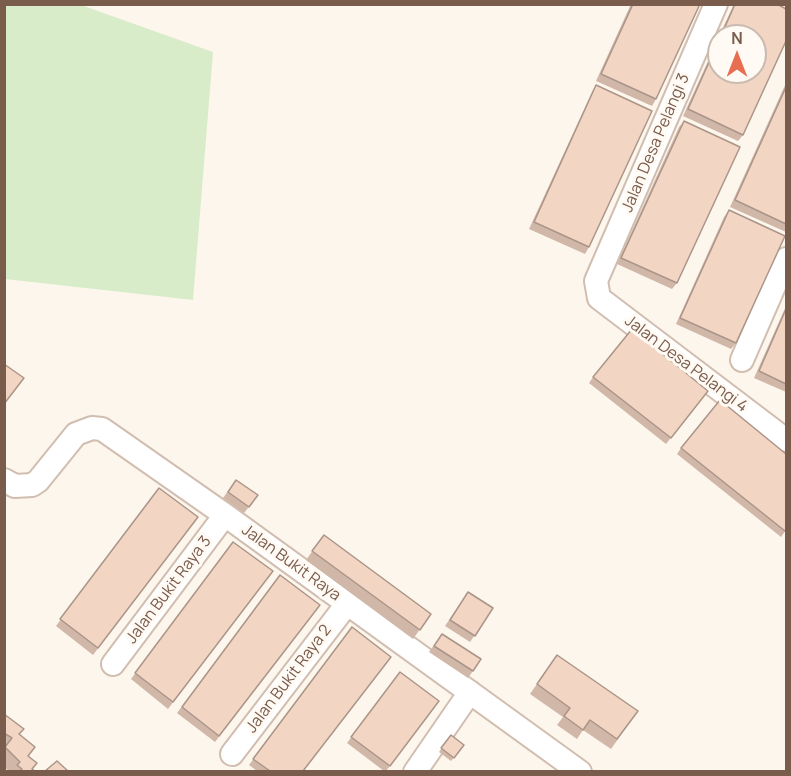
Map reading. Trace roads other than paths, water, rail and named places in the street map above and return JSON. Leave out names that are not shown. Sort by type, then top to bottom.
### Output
[{"type":"street","name":"Jalan Desa Pelangi 3","points":[[596,281],[716,4]]},
{"type":"street","points":[[742,360],[786,259]]},
{"type":"street","name":"Jalan Desa Pelangi 4","points":[[596,281],[599,298],[786,440]]},
{"type":"street","name":"Jalan Bukit Raya","points":[[4,480],[15,486],[32,485],[38,481],[76,434],[92,428],[102,429],[580,771]]},
{"type":"street","name":"Jalan Bukit Raya 3","points":[[113,664],[225,515]]},
{"type":"street","name":"Jalan Bukit Raya 2","points":[[232,754],[347,604]]},
{"type":"street","points":[[415,771],[470,692]]}]
